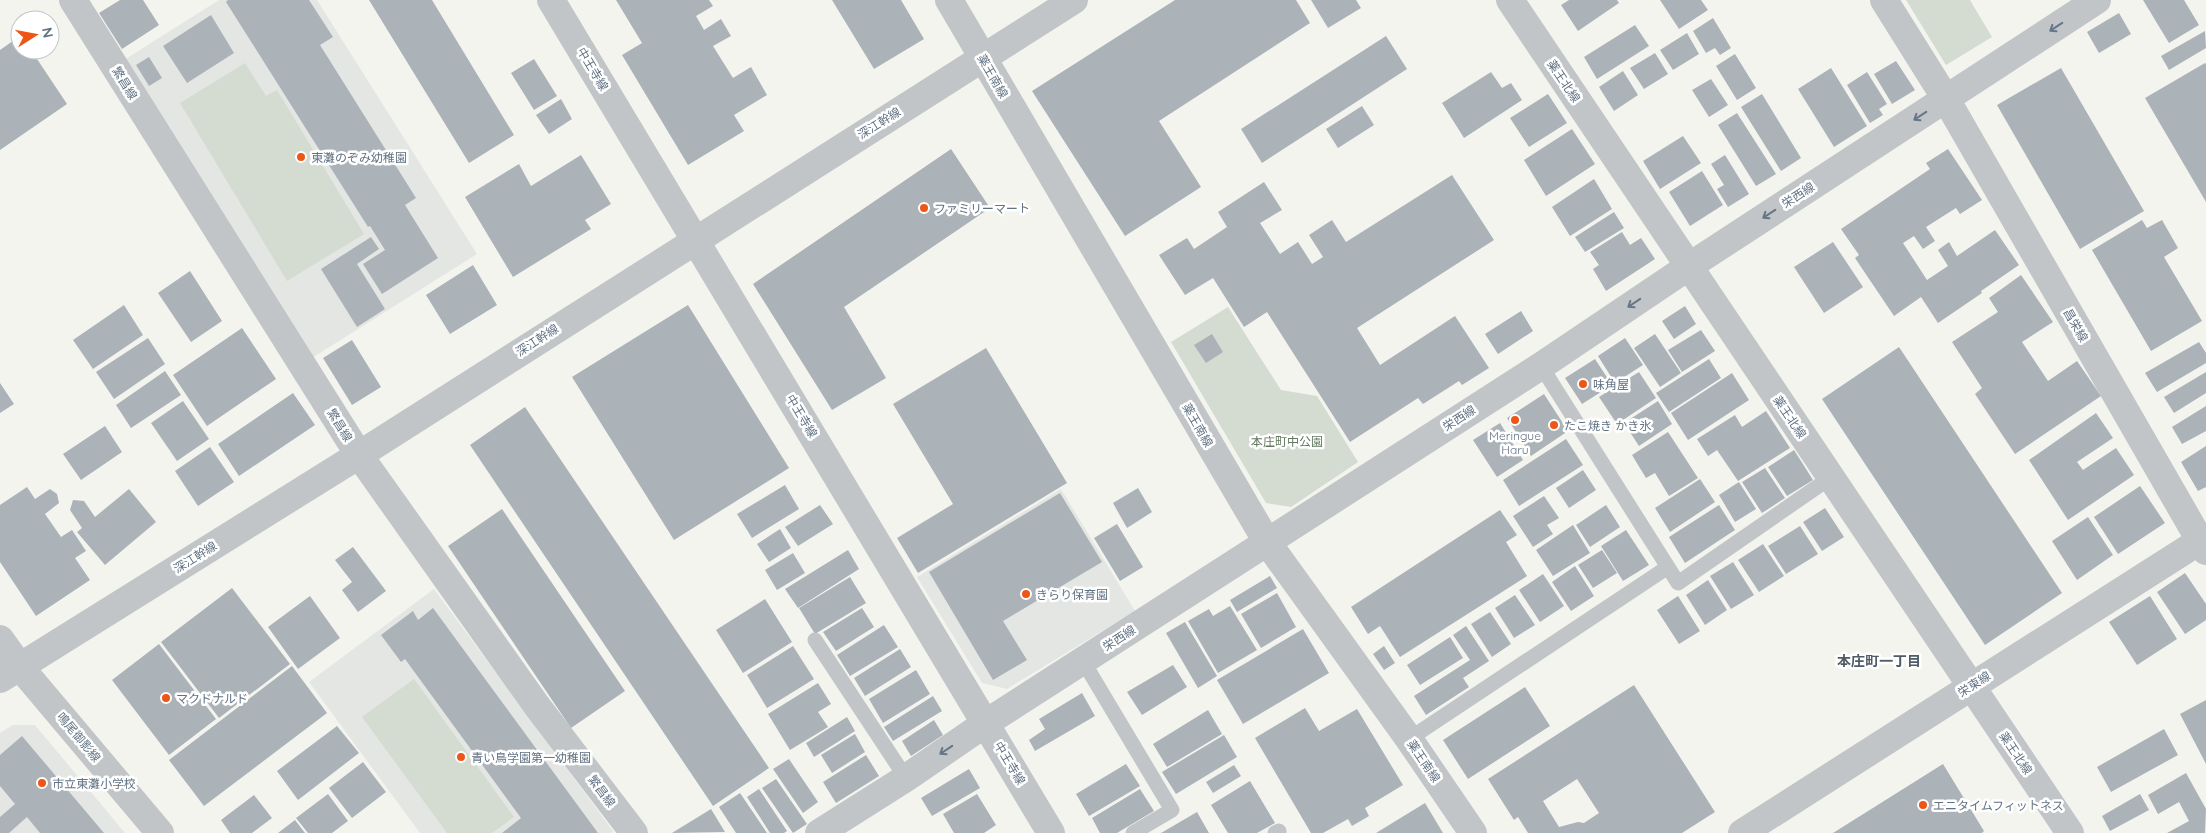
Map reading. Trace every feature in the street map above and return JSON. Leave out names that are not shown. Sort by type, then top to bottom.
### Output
[{"type":"street","name":"中王寺線","points":[[551,0],[1052,833]]},
{"type":"street","name":"薬王南線","points":[[949,0],[1267,542],[1409,739],[1473,833]]},
{"type":"street","name":"深江幹線","points":[[10,673],[358,455],[1074,0]]},
{"type":"street","name":"薬王北線","points":[[1510,0],[2070,833]]},
{"type":"street","name":"昌栄線","points":[[1884,0],[1946,99],[2204,543]]},
{"type":"street","name":"栄西線","points":[[819,833],[906,778],[986,723],[1541,366],[1688,266],[2097,0]]},
{"type":"street","name":"繁昌線","points":[[82,3],[358,455],[537,706],[634,833]]},
{"type":"street","name":"栄東線","points":[[1742,833],[1971,686],[2204,543]]},
{"type":"street","name":"鳴尾御影線","points":[[0,639],[10,673],[160,833]]},
{"type":"lane","points":[[1541,366],[1678,583],[1830,478]]},
{"type":"lane","points":[[1409,739],[1668,567]]},
{"type":"lane","points":[[815,640],[906,778]]},
{"type":"lane","points":[[1083,661],[1172,810],[1133,833]]},
{"type":"shaded area","name":"東灘のぞみ幼稚園","points":[[219,0],[317,0],[477,254],[312,358],[124,60]]},
{"type":"shaded area","name":"きらり保育園","points":[[1061,489],[1135,611],[1007,689],[982,683],[917,577]]},
{"type":"shaded area","name":"青い鳥学園第一幼稚園","points":[[434,589],[613,831],[611,833],[420,833],[309,682]]},
{"type":"shaded area","name":"市立東灘小学校","points":[[13,725],[35,725],[125,833],[0,833],[0,733]]},
{"type":"green space","points":[[1906,0],[1970,0],[1992,37],[1946,65]]},
{"type":"green space","points":[[245,63],[266,96],[277,90],[364,234],[287,281],[180,103]]},
{"type":"green space","name":"本庄町中公園","points":[[1228,307],[1281,390],[1317,396],[1358,462],[1291,507],[1266,503],[1171,342]]},
{"type":"green space","points":[[414,679],[514,817],[492,833],[447,833],[362,717]]},
{"type":"building","points":[[120,0],[143,0],[159,25],[122,49],[99,13]]},
{"type":"building","points":[[228,0],[309,0],[333,37],[320,45],[416,198],[405,205],[438,258],[382,294],[363,264],[385,250],[370,226],[368,227],[226,2]]},
{"type":"building","points":[[369,0],[432,0],[514,135],[469,163]]},
{"type":"building","points":[[616,0],[709,0],[713,6],[696,16],[704,30],[721,19],[731,36],[713,46],[733,78],[751,67],[767,95],[734,115],[744,131],[688,165],[622,55],[642,43]]},
{"type":"building","points":[[832,0],[901,0],[924,39],[874,69]]},
{"type":"building","points":[[1175,0],[1296,0],[1310,23],[1159,121],[1201,187],[1125,236],[1032,91]]},
{"type":"building","points":[[1311,0],[1356,0],[1361,8],[1328,28]]},
{"type":"building","points":[[1569,0],[1617,0],[1619,3],[1578,31],[1561,5]]},
{"type":"building","points":[[1660,0],[1701,0],[1708,10],[1679,29]]},
{"type":"building","points":[[2143,0],[2184,0],[2199,25],[2169,43]]},
{"type":"building","points":[[2119,13],[2131,34],[2099,53],[2087,32]]},
{"type":"building","points":[[211,15],[234,53],[187,83],[163,46]]},
{"type":"building","points":[[1713,18],[1731,48],[1720,55],[1715,48],[1706,53],[1693,31]]},
{"type":"building","points":[[1635,25],[1649,46],[1597,79],[1584,57]]},
{"type":"building","points":[[2205,31],[2206,48],[2169,70],[2161,56]]},
{"type":"building","points":[[1687,33],[1699,54],[1673,70],[1660,50]]},
{"type":"building","points":[[1386,36],[1407,69],[1262,163],[1241,129]]},
{"type":"building","points":[[10,43],[10,60],[38,60],[67,104],[0,150],[0,50]]},
{"type":"building","points":[[1655,53],[1668,74],[1644,89],[1630,68]]},
{"type":"building","points":[[1735,54],[1756,88],[1737,100],[1716,66]]},
{"type":"building","points":[[149,57],[162,78],[149,86],[136,65]]},
{"type":"building","points":[[534,59],[557,96],[534,110],[511,73]]},
{"type":"building","points":[[1896,61],[1915,90],[1892,104],[1874,74]]},
{"type":"building","points":[[2206,64],[2206,202],[2145,98]]},
{"type":"building","points":[[1831,68],[1867,126],[1834,147],[1798,89]]},
{"type":"building","points":[[2061,68],[2144,211],[2080,249],[1997,105]]},
{"type":"building","points":[[1623,71],[1638,95],[1614,111],[1599,87]]},
{"type":"building","points":[[1491,72],[1502,88],[1511,83],[1522,100],[1464,138],[1442,103]]},
{"type":"building","points":[[1867,72],[1887,104],[1879,109],[1883,115],[1870,123],[1847,85]]},
{"type":"building","points":[[1711,79],[1728,105],[1709,117],[1692,90]]},
{"type":"building","points":[[1548,94],[1567,123],[1529,147],[1510,118]]},
{"type":"building","points":[[1762,94],[1801,158],[1781,171],[1741,107]]},
{"type":"building","points":[[561,99],[572,119],[549,134],[536,115]]},
{"type":"building","points":[[1362,106],[1374,125],[1338,148],[1326,129]]},
{"type":"building","points":[[1737,113],[1776,174],[1756,186],[1718,125]]},
{"type":"building","points":[[1572,129],[1595,164],[1546,196],[1524,160]]},
{"type":"building","points":[[1683,136],[1701,163],[1660,189],[1643,161]]},
{"type":"building","points":[[951,149],[990,208],[844,307],[886,378],[832,410],[753,284]]},
{"type":"building","points":[[1948,149],[1982,200],[1960,214],[1956,208],[1926,227],[1935,241],[1923,249],[1914,236],[1903,243],[1927,280],[1948,266],[1938,250],[1949,242],[1957,256],[1995,230],[2019,265],[1938,323],[1921,297],[1894,316],[1855,258],[1859,255],[1841,229],[1930,169],[1926,163]]},
{"type":"building","points":[[581,155],[611,204],[585,220],[591,229],[513,277],[465,197],[519,164],[531,186]]},
{"type":"building","points":[[1725,155],[1749,194],[1728,207],[1717,189],[1724,185],[1711,164]]},
{"type":"building","points":[[1702,171],[1723,205],[1690,226],[1669,192]]},
{"type":"building","points":[[1452,175],[1494,240],[1357,328],[1380,365],[1455,316],[1489,368],[1462,385],[1459,381],[1423,404],[1418,398],[1350,442],[1267,312],[1244,327],[1213,278],[1185,295],[1159,255],[1187,238],[1194,249],[1227,227],[1218,212],[1264,182],[1282,210],[1260,223],[1280,254],[1298,242],[1312,264],[1323,257],[1309,235],[1332,220],[1346,242]]},
{"type":"building","points":[[1594,179],[1612,209],[1570,236],[1552,207]]},
{"type":"building","points":[[1614,212],[1624,228],[1585,252],[1575,237]]},
{"type":"building","points":[[2142,220],[2147,228],[2162,220],[2178,248],[2164,257],[2202,321],[2151,351],[2092,250]]},
{"type":"building","points":[[1622,232],[1630,245],[1641,238],[1655,259],[1606,291],[1593,269],[1599,265],[1590,252]]},
{"type":"building","points":[[371,237],[379,249],[357,264],[385,309],[357,327],[321,269]]},
{"type":"building","points":[[1833,242],[1863,287],[1824,313],[1794,267]]},
{"type":"building","points":[[473,265],[497,305],[450,334],[426,295]]},
{"type":"building","points":[[190,271],[222,321],[191,342],[158,293]]},
{"type":"building","points":[[2021,275],[2053,322],[2022,342],[2048,381],[2077,361],[2101,396],[2015,454],[1975,394],[1982,388],[1952,342],[1998,312],[1989,298]]},
{"type":"building","points":[[124,305],[143,335],[93,369],[73,340]]},
{"type":"building","points":[[688,305],[789,468],[674,540],[572,377]]},
{"type":"building","points":[[1685,306],[1696,324],[1674,339],[1662,321]]},
{"type":"building","points":[[1521,311],[1533,331],[1498,354],[1485,334]]},
{"type":"building","points":[[242,328],[276,379],[207,426],[173,375]]},
{"type":"building","points":[[1701,330],[1715,351],[1682,372],[1668,350]]},
{"type":"building","points":[[1212,334],[1223,352],[1206,363],[1194,345]]},
{"type":"building","points":[[1655,334],[1681,373],[1660,387],[1634,348]]},
{"type":"building","points":[[148,338],[165,364],[114,399],[96,372]]},
{"type":"building","points":[[1625,338],[1643,365],[1615,383],[1598,356]]},
{"type":"building","points":[[352,340],[381,387],[352,405],[323,358]]},
{"type":"building","points":[[2199,342],[2206,353],[2206,363],[2157,392],[2145,373]]},
{"type":"building","points":[[1899,347],[2062,593],[1985,645],[1822,399]]},
{"type":"building","points":[[986,348],[1067,483],[918,573],[897,538],[953,504],[893,404]]},
{"type":"building","points":[[1595,359],[1612,385],[1582,404],[1565,378]]},
{"type":"building","points":[[1709,359],[1721,378],[1669,412],[1656,393]]},
{"type":"building","points":[[165,371],[181,395],[131,428],[116,405]]},
{"type":"building","points":[[1639,372],[1656,398],[1617,424],[1599,397]]},
{"type":"building","points":[[2206,372],[2206,393],[2174,413],[2164,397]]},
{"type":"building","points":[[1732,373],[1749,400],[1688,440],[1671,413]]},
{"type":"building","points":[[0,383],[14,404],[0,413]]},
{"type":"building","points":[[293,393],[315,425],[239,476],[218,444]]},
{"type":"building","points":[[1544,394],[1568,431],[1531,456],[1507,418]]},
{"type":"building","points":[[183,401],[209,439],[177,461],[151,423]]},
{"type":"building","points":[[1658,401],[1672,424],[1639,446],[1624,423]]},
{"type":"building","points":[[2206,406],[2206,431],[2182,444],[2172,427]]},
{"type":"building","points":[[525,407],[769,768],[713,806],[470,445]]},
{"type":"building","points":[[1766,411],[1790,448],[1738,481],[1717,450],[1708,456],[1697,439],[1735,415],[1742,427]]},
{"type":"building","points":[[2096,413],[2113,438],[2077,462],[2083,470],[2116,448],[2134,475],[2068,520],[2029,460]]},
{"type":"building","points":[[1500,423],[1523,460],[1497,477],[1473,440]]},
{"type":"building","points":[[105,426],[122,452],[81,480],[63,454]]},
{"type":"building","points":[[1668,432],[1698,478],[1669,496],[1655,473],[1646,478],[1632,455]]},
{"type":"building","points":[[1566,439],[1583,465],[1519,506],[1503,480]]},
{"type":"building","points":[[2206,446],[2206,487],[2198,491],[2181,462]]},
{"type":"building","points":[[210,447],[234,482],[198,506],[175,471]]},
{"type":"building","points":[[1794,450],[1813,480],[1787,496],[1768,467]]},
{"type":"building","points":[[1765,468],[1785,498],[1762,513],[1742,482]]},
{"type":"building","points":[[1583,470],[1596,490],[1569,508],[1556,488]]},
{"type":"building","points":[[1700,479],[1715,502],[1670,532],[1655,508]]},
{"type":"building","points":[[1739,482],[1756,509],[1735,522],[1719,495]]},
{"type":"building","points":[[785,485],[799,509],[752,538],[737,514]]},
{"type":"building","points":[[2140,486],[2165,523],[2118,554],[2094,517]]},
{"type":"building","points":[[27,487],[35,499],[50,489],[57,494],[59,503],[45,514],[61,537],[72,530],[86,551],[75,558],[90,580],[36,616],[0,562],[0,505]]},
{"type":"building","points":[[1138,488],[1152,512],[1127,528],[1113,503]]},
{"type":"building","points":[[129,489],[156,522],[105,565],[77,532],[82,528],[70,510],[73,500],[84,501],[95,517]]},
{"type":"building","points":[[1060,493],[1102,562],[1003,621],[1027,660],[993,680],[929,572]]},
{"type":"building","points":[[1544,496],[1559,518],[1547,525],[1553,534],[1533,547],[1513,516]]},
{"type":"building","points":[[820,505],[833,524],[798,546],[785,527]]},
{"type":"building","points":[[1606,505],[1620,527],[1590,547],[1576,525]]},
{"type":"building","points":[[1719,505],[1735,530],[1685,563],[1669,537]]},
{"type":"building","points":[[1825,508],[1844,537],[1822,551],[1803,522]]},
{"type":"building","points":[[502,509],[625,691],[571,728],[448,546]]},
{"type":"building","points":[[1500,510],[1517,535],[1506,542],[1527,576],[1400,657],[1380,626],[1368,634],[1351,607]]},
{"type":"building","points":[[2088,517],[2113,555],[2077,580],[2052,541]]},
{"type":"building","points":[[1117,524],[1143,567],[1120,581],[1094,538]]},
{"type":"building","points":[[1573,525],[1590,553],[1553,576],[1536,550]]},
{"type":"building","points":[[1800,526],[1818,554],[1786,574],[1768,546]]},
{"type":"building","points":[[780,529],[791,548],[769,562],[757,544]]},
{"type":"building","points":[[1626,530],[1649,565],[1623,581],[1601,546]]},
{"type":"building","points":[[1763,544],[1784,576],[1759,592],[1738,560]]},
{"type":"building","points":[[353,547],[386,591],[358,612],[342,590],[352,582],[335,560]]},
{"type":"building","points":[[848,550],[859,569],[798,608],[785,589]]},
{"type":"building","points":[[1602,550],[1617,573],[1593,588],[1578,565]]},
{"type":"building","points":[[793,553],[805,573],[777,590],[765,570]]},
{"type":"building","points":[[1733,562],[1754,595],[1731,609],[1710,576]]},
{"type":"building","points":[[1575,566],[1594,596],[1571,611],[1552,582]]},
{"type":"building","points":[[2185,573],[2206,604],[2206,620],[2185,634],[2157,592]]},
{"type":"building","points":[[1543,574],[1564,606],[1540,622],[1519,590]]},
{"type":"building","points":[[1270,576],[1277,588],[1237,612],[1230,600]]},
{"type":"building","points":[[850,577],[866,603],[815,634],[799,608]]},
{"type":"building","points":[[1708,580],[1727,610],[1705,625],[1686,595]]},
{"type":"building","points":[[232,588],[290,664],[219,718],[161,642]]},
{"type":"building","points":[[1277,593],[1296,627],[1261,648],[1241,614]]},
{"type":"building","points":[[1515,595],[1535,625],[1514,638],[1495,608]]},
{"type":"building","points":[[310,596],[340,638],[298,669],[268,627]]},
{"type":"building","points":[[1678,596],[1700,631],[1679,644],[1657,610]]},
{"type":"building","points":[[2150,596],[2177,639],[2137,665],[2109,622]]},
{"type":"building","points":[[765,599],[792,642],[743,673],[716,630]]},
{"type":"building","points":[[1230,606],[1257,650],[1218,673],[1188,621],[1209,609],[1213,616]]},
{"type":"building","points":[[433,608],[598,833],[502,833],[521,818],[405,659],[401,662],[381,635],[413,611],[418,620]]},
{"type":"building","points":[[862,608],[874,627],[836,651],[823,632]]},
{"type":"building","points":[[1490,612],[1511,644],[1492,657],[1471,624]]},
{"type":"building","points":[[1185,622],[1217,676],[1198,688],[1166,633]]},
{"type":"building","points":[[884,625],[898,647],[850,676],[837,655]]},
{"type":"building","points":[[1466,626],[1489,661],[1463,678],[1469,687],[1426,715],[1414,696],[1470,660],[1453,635]]},
{"type":"building","points":[[1303,629],[1329,673],[1243,724],[1217,680]]},
{"type":"building","points":[[1450,637],[1463,658],[1420,685],[1407,665]]},
{"type":"building","points":[[159,644],[216,719],[169,755],[112,680]]},
{"type":"building","points":[[793,646],[814,679],[767,708],[747,675]]},
{"type":"building","points":[[1384,646],[1395,663],[1384,670],[1373,654]]},
{"type":"building","points":[[900,649],[911,667],[865,696],[854,678]]},
{"type":"building","points":[[1173,665],[1187,687],[1142,715],[1127,692]]},
{"type":"building","points":[[292,666],[327,713],[204,806],[169,760]]},
{"type":"building","points":[[916,670],[930,694],[883,723],[869,699]]},
{"type":"building","points":[[818,683],[831,704],[818,712],[828,727],[790,750],[768,714]]},
{"type":"building","points":[[1634,685],[1715,812],[1682,833],[1528,833],[1518,817],[1514,820],[1488,779]],"holes":[[[1577,779],[1599,813],[1584,823],[1578,822],[1559,827],[1543,801]]]},
{"type":"building","points":[[1525,687],[1550,726],[1468,779],[1443,740]]},
{"type":"building","points":[[1082,693],[1095,716],[1035,751],[1029,740],[1045,729],[1039,719]]},
{"type":"building","points":[[933,696],[942,711],[893,741],[884,727]]},
{"type":"building","points":[[2206,700],[2206,764],[2180,714]]},
{"type":"building","points":[[1305,708],[1319,731],[1357,709],[1403,785],[1365,808],[1369,816],[1352,826],[1348,819],[1323,833],[1311,833],[1255,738]]},
{"type":"building","points":[[1208,710],[1222,734],[1167,767],[1153,744]]},
{"type":"building","points":[[847,717],[855,731],[814,757],[806,743]]},
{"type":"building","points":[[934,720],[943,735],[911,756],[902,741]]},
{"type":"building","points":[[337,726],[359,753],[298,800],[277,771]]},
{"type":"building","points":[[2164,729],[2178,755],[2111,792],[2097,767]]},
{"type":"building","points":[[855,734],[865,752],[832,773],[821,755]]},
{"type":"building","points":[[1224,735],[1237,757],[1176,794],[1162,772]]},
{"type":"building","name":"市立東灘小学校","points":[[22,736],[104,833],[40,833],[27,817],[9,833],[0,833],[0,817],[15,804],[0,786],[0,755]]},
{"type":"building","points":[[866,755],[879,776],[836,803],[823,782]]},
{"type":"building","points":[[789,759],[818,802],[803,813],[773,769]]},
{"type":"building","points":[[363,762],[386,792],[352,818],[329,788]]},
{"type":"building","points":[[1126,764],[1140,786],[1089,816],[1076,794]]},
{"type":"building","points":[[1943,764],[1984,831],[1982,833],[1833,833]]},
{"type":"building","points":[[1234,765],[1241,776],[1213,793],[1206,782]]},
{"type":"building","points":[[969,769],[980,788],[932,816],[921,798]]},
{"type":"building","points":[[2186,773],[2206,809],[2205,833],[2167,833],[2189,821],[2179,802],[2158,814],[2148,795]]},
{"type":"building","points":[[776,779],[807,824],[793,833],[762,788]]},
{"type":"building","points":[[1250,781],[1275,823],[1257,833],[1228,833],[1211,805]]},
{"type":"building","points":[[759,789],[787,831],[784,833],[770,833],[747,797]]},
{"type":"building","points":[[1140,789],[1154,811],[1117,833],[1100,833],[1092,818]]},
{"type":"building","points":[[740,793],[767,833],[736,833],[719,807]]},
{"type":"building","points":[[328,794],[348,821],[332,833],[308,833],[296,818]]},
{"type":"building","points":[[977,794],[996,825],[984,833],[954,833],[943,814]]},
{"type":"building","points":[[2140,794],[2149,810],[2110,831],[2102,816]]},
{"type":"building","points":[[254,795],[272,818],[252,833],[230,833],[221,820]]},
{"type":"building","points":[[1425,803],[1443,833],[1376,833]]},
{"type":"building","points":[[711,809],[725,832],[672,833]]},
{"type":"building","points":[[1197,812],[1209,833],[1161,833]]},
{"type":"building","points":[[295,820],[305,833],[278,833]]},
{"type":"place","name":"東灘のぞみ幼稚園","points":[[301,157]]},
{"type":"place","name":"ファミリーマート","points":[[924,208]]},
{"type":"place","name":"味角屋","points":[[1583,384]]},
{"type":"place","name":"Meringue Haru","points":[[1515,420]]},
{"type":"place","name":"たこ焼き かき氷","points":[[1554,425]]},
{"type":"place","name":"きらり保育園","points":[[1026,594]]},
{"type":"place","name":"マクドナルド","points":[[166,698]]},
{"type":"place","name":"青い鳥学園第一幼稚園","points":[[461,757]]},
{"type":"place","name":"市立東灘小学校","points":[[42,783]]},
{"type":"place","name":"エニタイムフィットネス","points":[[1923,805]]},
{"type":"district","name":"本庄町一丁目","points":[[1879,661]]}]
